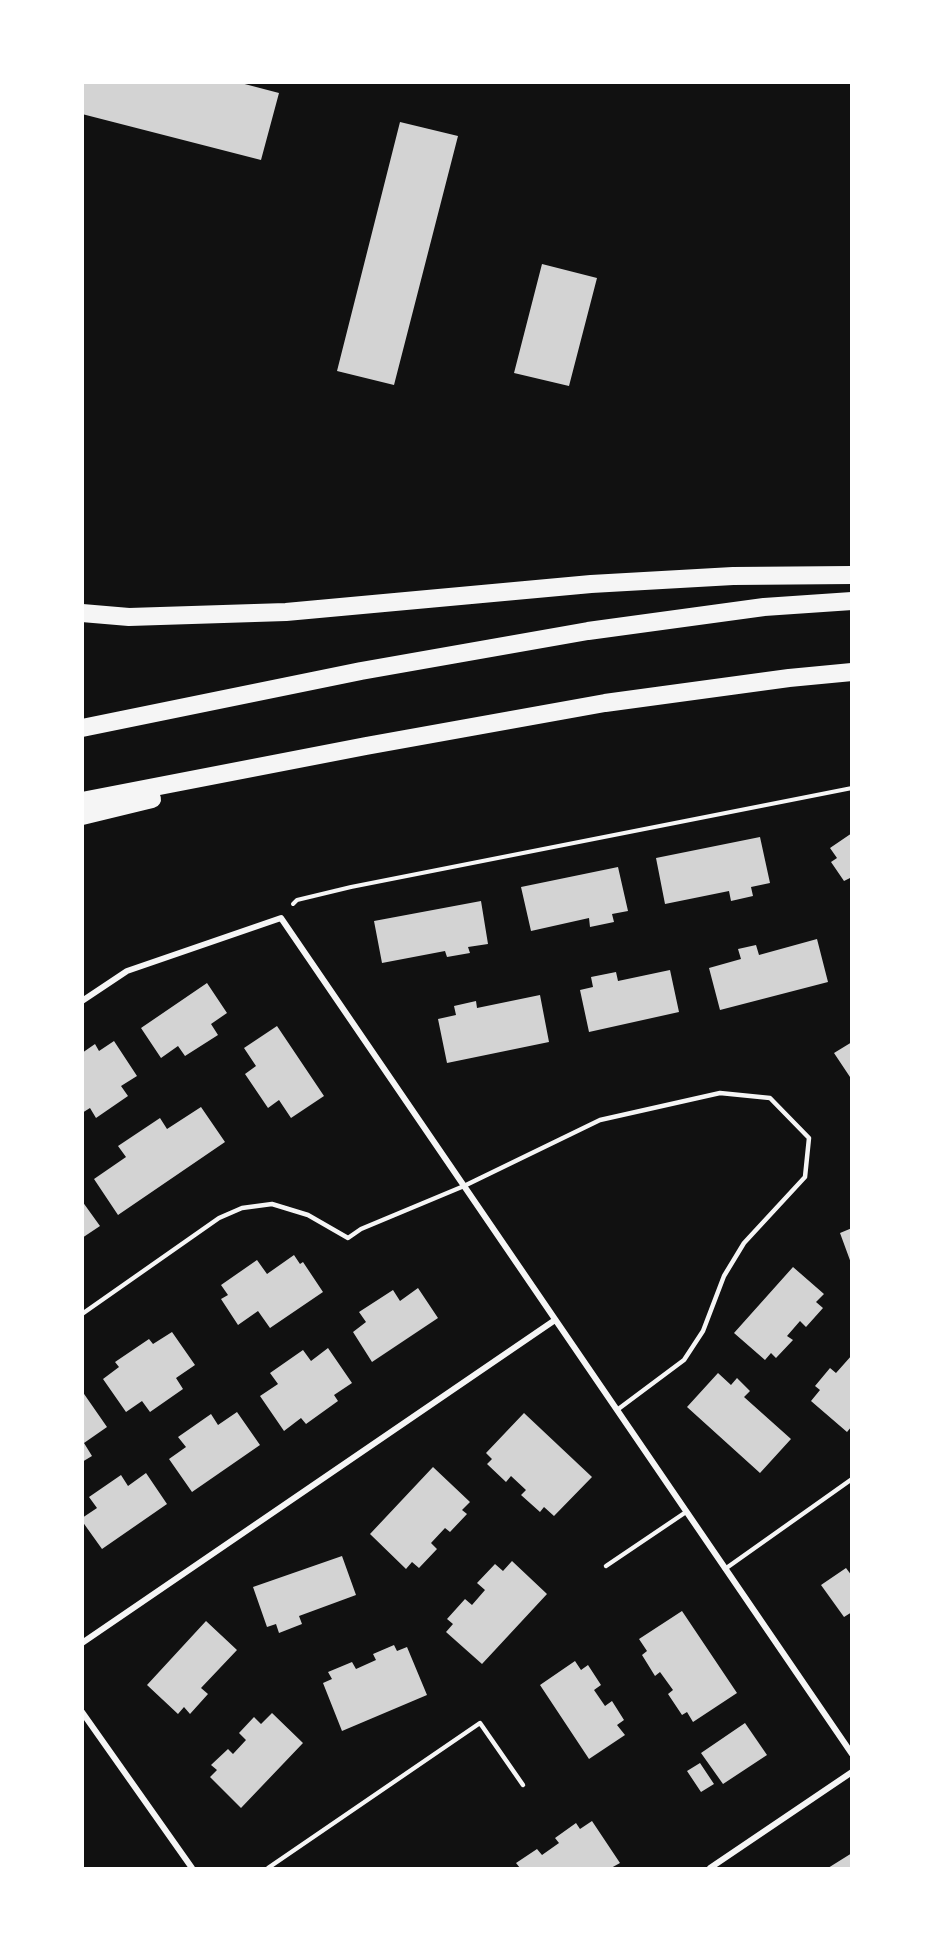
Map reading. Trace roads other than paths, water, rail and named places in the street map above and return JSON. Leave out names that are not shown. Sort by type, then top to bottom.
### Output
[{"type":"highway","points":[[82,614],[129,617],[286,612],[591,584],[733,576],[852,575]]},
{"type":"highway","points":[[82,728],[361,671],[588,631],[764,607],[852,601]]},
{"type":"highway","points":[[82,801],[366,746],[605,704],[789,678],[852,672]]},
{"type":"highway","points":[[82,816],[366,746]]},
{"type":"street","points":[[82,1001],[127,971],[281,918],[852,1754]]},
{"type":"street","points":[[82,1643],[555,1320]]},
{"type":"street","points":[[82,1712],[192,1869]]},
{"type":"street","points":[[711,1869],[852,1772]]},
{"type":"lane","points":[[82,1314],[219,1218],[242,1208],[272,1204],[308,1215],[348,1238],[360,1229],[464,1186],[600,1120],[720,1093],[770,1098],[809,1138],[806,1176],[744,1244],[724,1276],[703,1331],[684,1360],[617,1410]]},
{"type":"lane","points":[[725,1569],[852,1479]]},
{"type":"lane","points":[[606,1566],[686,1512]]},
{"type":"lane","points":[[268,1869],[480,1723],[523,1785]]}]
